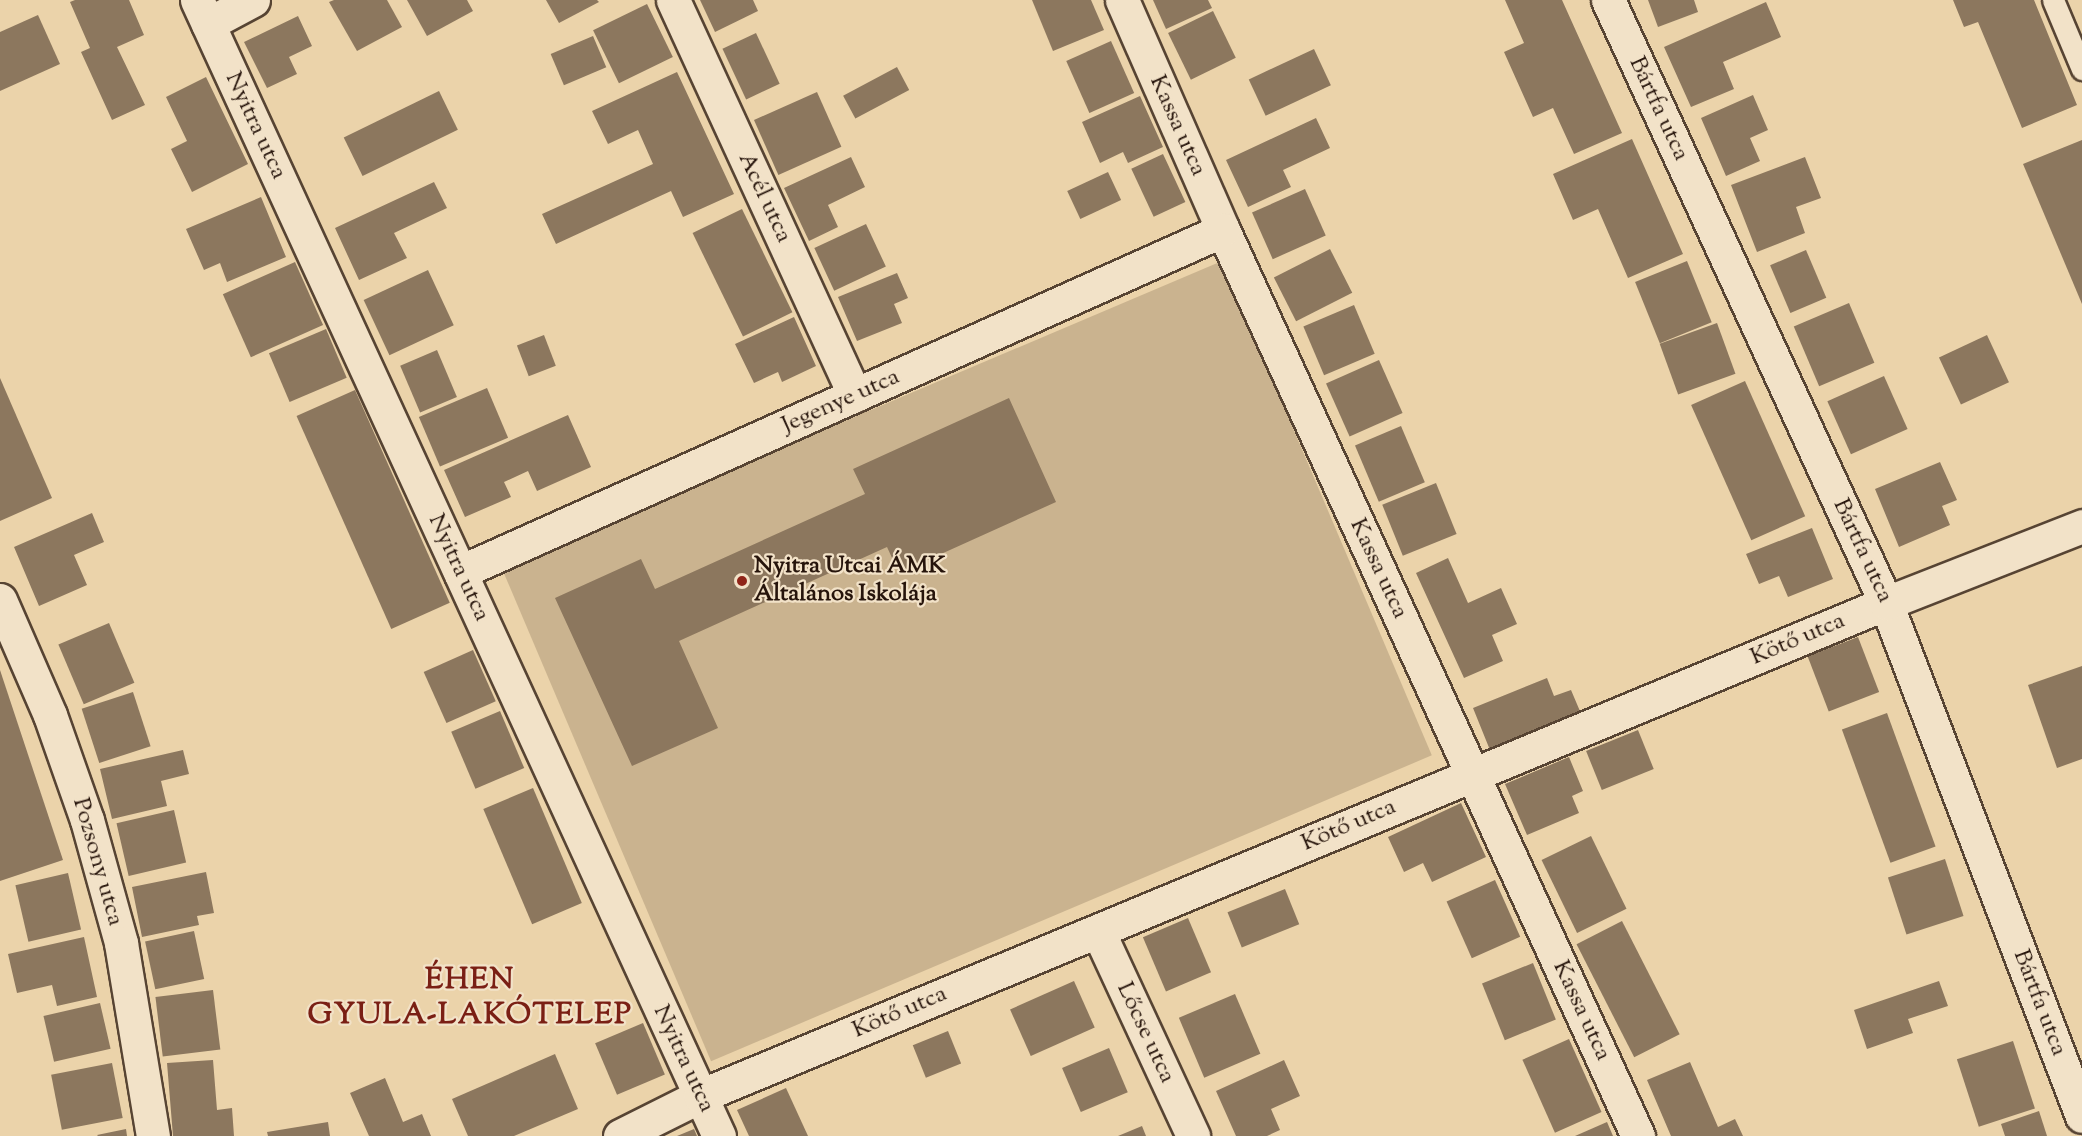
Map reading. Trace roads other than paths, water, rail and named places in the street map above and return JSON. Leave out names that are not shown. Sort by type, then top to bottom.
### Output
[{"type":"street","points":[[202,12],[253,0]]},
{"type":"street","name":"Acél utca","points":[[673,0],[855,395]]},
{"type":"street","name":"Kassa utca","points":[[1122,0],[1223,231],[1638,1136]]},
{"type":"street","name":"Bártfa utca","points":[[1608,0],[1886,603],[2082,1116]]},
{"type":"street","name":"Nyitra utca","points":[[202,12],[719,1136]]},
{"type":"street","name":"Jegenye utca","points":[[460,572],[1223,231]]},
{"type":"street","name":"Kötő utca","points":[[620,1136],[700,1096],[1886,603],[2082,526]]},
{"type":"street","name":"Pozsony utca","points":[[0,600],[50,715],[87,820],[121,943],[153,1136]]},
{"type":"street","name":"Lőcse utca","points":[[1098,931],[1193,1136]]},
{"type":"lane","points":[[2053,0],[2082,69]]},
{"type":"place","name":"Nyitra Utcai ÁMK Általános Iskolája","points":[[742,581]]},
{"type":"district","name":"ÉHEN GYULA-LAKÓTELEP","points":[[470,998]]}]
